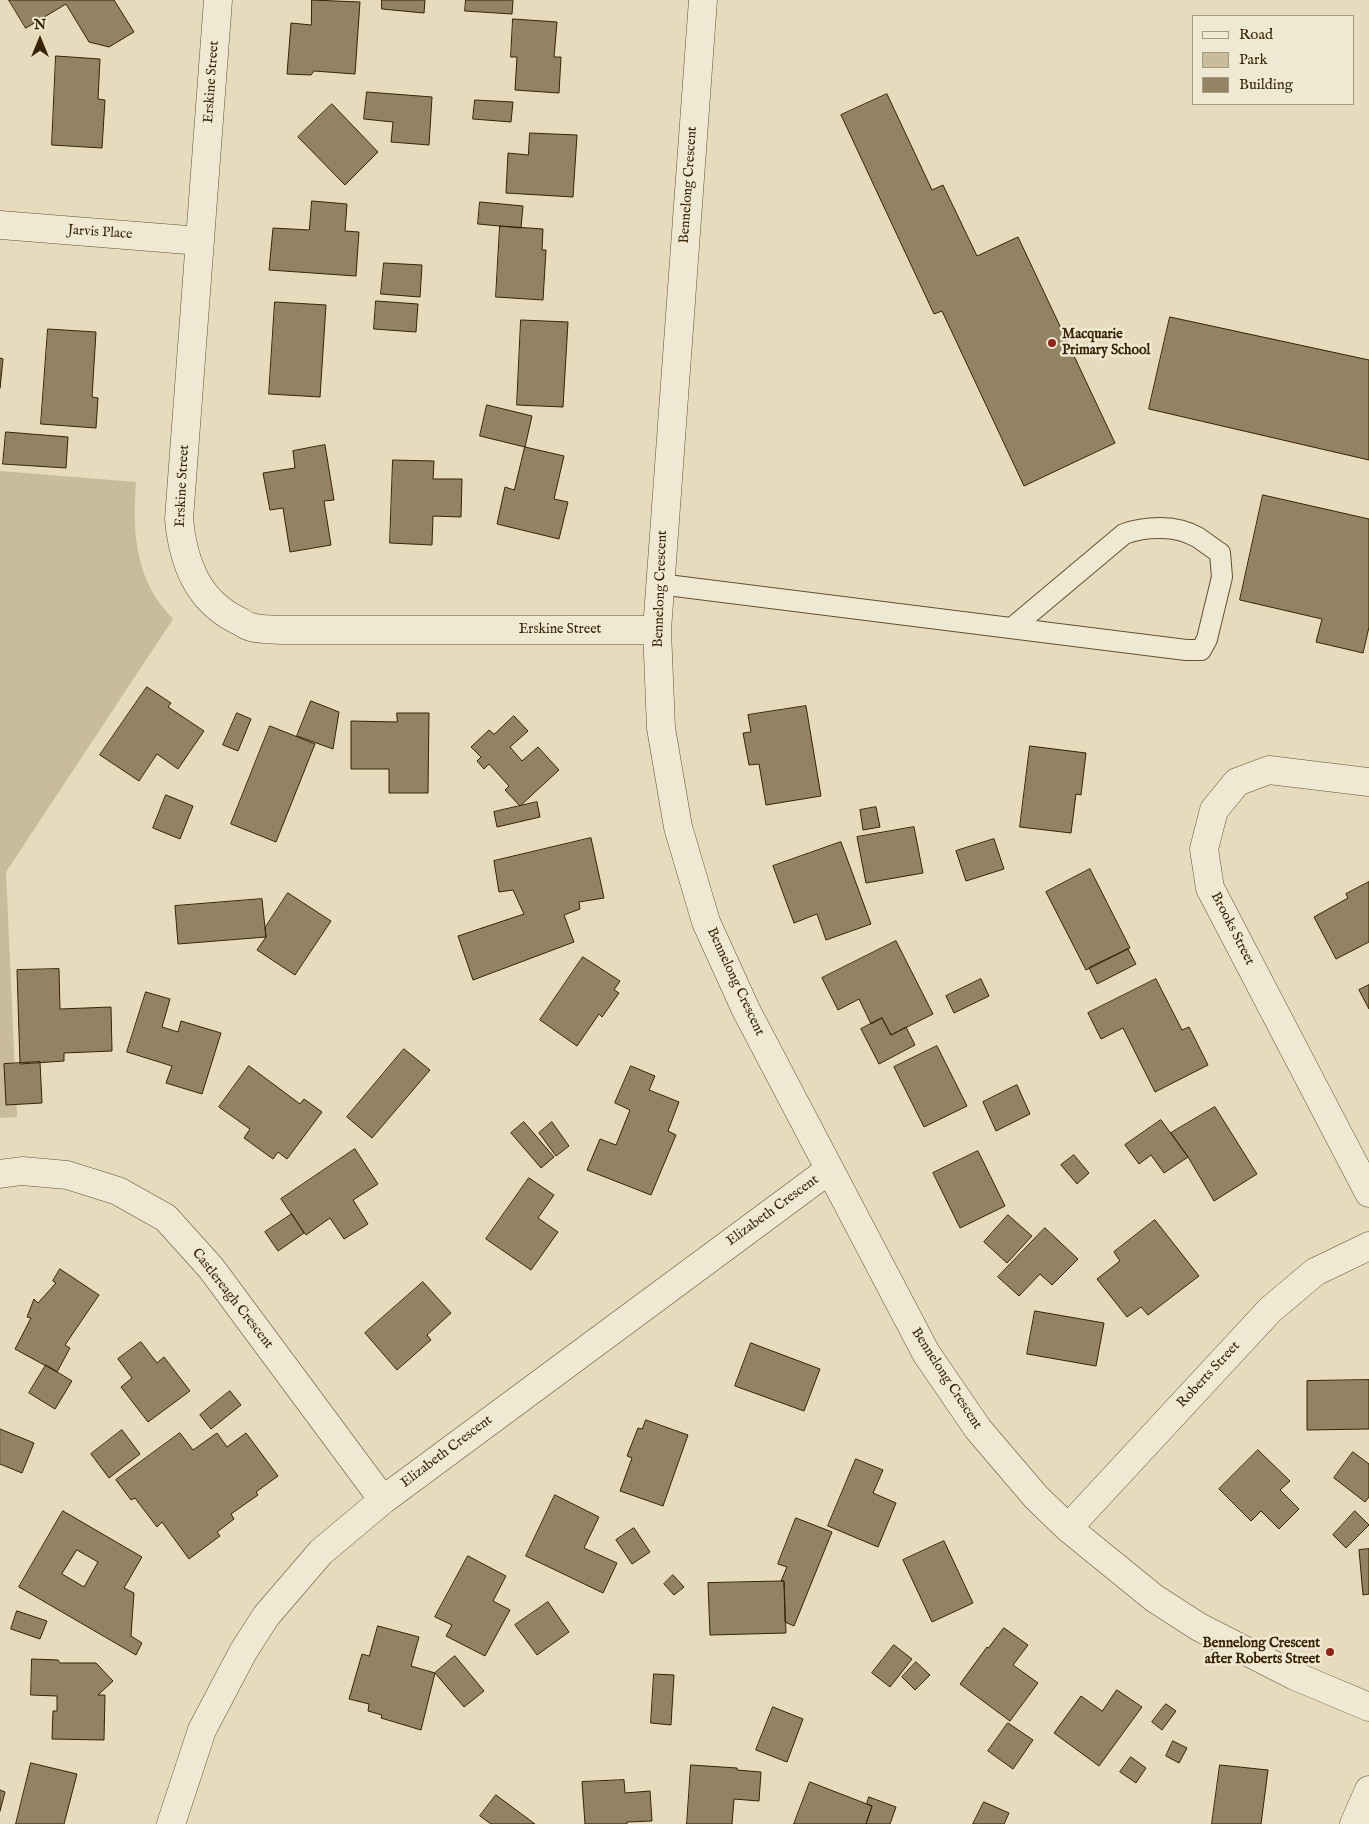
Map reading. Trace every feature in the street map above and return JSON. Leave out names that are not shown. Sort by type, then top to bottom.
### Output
[{"type":"street","name":"Erskine Street","points":[[218,0],[179,519],[181,538],[191,573],[210,602],[223,613],[251,627],[282,630],[657,630]]},
{"type":"street","name":"Bennelong Crescent","points":[[703,0],[657,630],[661,728],[673,800],[678,827],[706,922],[746,1010],[926,1353],[978,1429],[1036,1497],[1068,1528],[1154,1598],[1199,1627],[1295,1676],[1369,1707]]},
{"type":"street","name":"Jarvis Place","points":[[0,225],[200,241]]},
{"type":"street","name":"Brooks Street","points":[[1369,782],[1269,770],[1237,782],[1214,810],[1204,848],[1210,888],[1369,1193]]},
{"type":"street","name":"Elizabeth Crescent","points":[[171,1824],[202,1730],[243,1652],[266,1616],[320,1552],[383,1500],[829,1170]]},
{"type":"street","name":"Castlereagh Crescent","points":[[0,1174],[22,1171],[67,1175],[118,1191],[166,1218],[210,1268],[383,1500]]},
{"type":"street","name":"Roberts Street","points":[[1068,1528],[1270,1310],[1315,1272],[1369,1246]]},
{"type":"street","points":[[1354,1824],[1369,1790]]},
{"type":"lane","points":[[660,584],[1186,650],[1201,650],[1207,639],[1222,577],[1220,553],[1196,536],[1171,529],[1140,528],[1124,534],[1012,628]]},
{"type":"green space","points":[[0,471],[136,482],[135,527],[143,571],[156,598],[173,619],[6,872],[17,1117],[0,1118]]},
{"type":"building","points":[[9,0],[114,0],[134,32],[109,47],[89,42],[66,4],[26,28]]},
{"type":"building","points":[[312,0],[360,2],[355,74],[314,71],[311,75],[287,74],[291,23],[311,25]]},
{"type":"building","points":[[382,0],[425,0],[424,13],[382,9]]},
{"type":"building","points":[[466,0],[513,0],[512,14],[465,11]]},
{"type":"building","points":[[513,19],[557,22],[554,57],[561,57],[559,93],[515,90],[517,57],[511,57]]},
{"type":"building","points":[[56,56],[100,59],[98,99],[105,100],[102,148],[52,145]]},
{"type":"building","points":[[367,92],[432,97],[429,145],[391,142],[393,122],[364,119]]},
{"type":"building","points":[[887,94],[932,190],[943,185],[977,256],[1018,237],[1115,443],[1024,486],[942,311],[934,314],[841,115]]},
{"type":"building","points":[[475,100],[513,102],[511,122],[473,119]]},
{"type":"building","points":[[332,104],[378,152],[345,185],[298,137]]},
{"type":"building","points":[[530,133],[577,135],[573,197],[506,193],[508,153],[528,155]]},
{"type":"building","points":[[312,201],[347,204],[345,231],[359,232],[356,276],[269,270],[273,228],[309,230]]},
{"type":"building","points":[[480,202],[523,206],[521,228],[478,224]]},
{"type":"building","points":[[500,226],[543,229],[542,250],[546,250],[543,300],[496,297]]},
{"type":"building","points":[[384,263],[422,265],[420,297],[381,294]]},
{"type":"building","points":[[376,301],[418,304],[416,332],[374,329]]},
{"type":"building","points":[[275,302],[326,305],[320,397],[269,394]]},
{"type":"building","points":[[1170,317],[1369,360],[1369,460],[1149,409]]},
{"type":"building","points":[[521,320],[568,322],[563,407],[517,405]]},
{"type":"building","points":[[48,329],[96,332],[92,397],[98,398],[96,428],[41,424]]},
{"type":"building","points":[[0,358],[3,359],[0,388]]},
{"type":"building","points":[[487,405],[532,416],[525,447],[480,436]]},
{"type":"building","points":[[6,432],[68,437],[66,468],[3,464]]},
{"type":"building","points":[[325,445],[334,500],[324,501],[331,545],[290,552],[283,508],[270,510],[263,473],[295,468],[293,451]]},
{"type":"building","points":[[525,447],[564,456],[554,499],[568,502],[559,539],[497,524],[505,487],[514,490]]},
{"type":"building","points":[[393,460],[434,461],[433,479],[462,479],[461,517],[433,516],[432,545],[390,543]]},
{"type":"building","points":[[1263,495],[1369,519],[1369,627],[1363,653],[1316,642],[1322,619],[1240,600]]},
{"type":"building","points":[[147,687],[171,703],[168,707],[204,731],[178,769],[157,754],[139,781],[100,755]]},
{"type":"building","points":[[311,701],[339,712],[333,749],[297,736]]},
{"type":"building","points":[[806,706],[821,796],[766,805],[759,764],[749,765],[743,733],[751,732],[748,715]]},
{"type":"building","points":[[237,713],[251,719],[238,751],[223,745]]},
{"type":"building","points":[[397,713],[429,713],[428,793],[389,793],[389,769],[351,769],[351,721],[397,722]]},
{"type":"building","points":[[514,716],[528,731],[510,747],[522,761],[538,747],[559,770],[520,806],[505,790],[509,786],[489,764],[484,769],[477,761],[481,757],[471,747],[489,730],[494,734]]},
{"type":"building","points":[[270,726],[315,744],[276,842],[231,824]]},
{"type":"building","points":[[1030,746],[1086,753],[1081,795],[1076,794],[1071,833],[1020,827]]},
{"type":"building","points":[[166,795],[193,806],[180,839],[153,828]]},
{"type":"building","points":[[537,802],[540,817],[497,827],[494,812]]},
{"type":"building","points":[[876,807],[880,827],[863,830],[860,810]]},
{"type":"building","points":[[914,827],[923,873],[866,883],[857,837]]},
{"type":"building","points":[[591,838],[604,898],[579,902],[580,909],[564,915],[574,942],[473,980],[458,936],[524,914],[513,890],[499,892],[494,861]]},
{"type":"building","points":[[994,839],[1004,869],[966,881],[956,851]]},
{"type":"building","points":[[841,842],[871,924],[826,940],[817,914],[794,923],[773,866]]},
{"type":"building","points":[[1090,869],[1130,948],[1086,970],[1046,892]]},
{"type":"building","points":[[1369,882],[1369,942],[1336,959],[1314,917],[1348,898],[1346,894]]},
{"type":"building","points":[[288,893],[331,921],[295,975],[257,950],[266,937],[265,928]]},
{"type":"building","points":[[262,899],[266,937],[178,944],[175,906]]},
{"type":"building","points":[[896,941],[933,1014],[891,1035],[882,1018],[871,1024],[859,999],[838,1010],[822,978]]},
{"type":"building","points":[[1128,949],[1136,964],[1097,984],[1089,968]]},
{"type":"building","points":[[583,957],[620,981],[614,990],[619,993],[602,1017],[599,1014],[577,1046],[540,1020]]},
{"type":"building","points":[[59,969],[60,1009],[111,1007],[112,1051],[64,1053],[64,1061],[20,1064],[17,970]]},
{"type":"building","points":[[981,979],[989,996],[954,1013],[946,996]]},
{"type":"building","points":[[1156,979],[1182,1030],[1189,1027],[1208,1065],[1155,1092],[1123,1028],[1101,1039],[1088,1013]]},
{"type":"building","points":[[1369,985],[1369,1009],[1359,990]]},
{"type":"building","points":[[146,992],[170,999],[162,1027],[178,1032],[181,1021],[221,1033],[202,1094],[166,1083],[172,1066],[127,1052]]},
{"type":"building","points":[[882,1018],[891,1035],[906,1027],[915,1045],[879,1064],[861,1029]]},
{"type":"building","points":[[937,1046],[967,1106],[924,1127],[894,1067]]},
{"type":"building","points":[[404,1049],[430,1070],[372,1138],[347,1117]]},
{"type":"building","points":[[40,1062],[42,1103],[6,1105],[4,1064]]},
{"type":"building","points":[[249,1066],[300,1104],[304,1099],[322,1112],[287,1159],[278,1152],[273,1159],[244,1138],[250,1129],[219,1107]]},
{"type":"building","points":[[631,1066],[655,1076],[649,1090],[679,1102],[668,1131],[676,1135],[651,1195],[587,1170],[600,1139],[616,1145],[630,1110],[615,1103]]},
{"type":"building","points":[[1017,1085],[1030,1114],[996,1131],[983,1102]]},
{"type":"building","points":[[1215,1107],[1257,1174],[1214,1201],[1188,1157],[1171,1133]]},
{"type":"building","points":[[1161,1120],[1188,1157],[1164,1173],[1151,1155],[1139,1164],[1125,1145]]},
{"type":"building","points":[[524,1122],[554,1157],[541,1168],[511,1133]]},
{"type":"building","points":[[552,1122],[569,1146],[556,1156],[539,1133]]},
{"type":"building","points":[[355,1149],[378,1184],[353,1200],[368,1224],[344,1239],[330,1218],[306,1235],[281,1199]]},
{"type":"building","points":[[978,1151],[1005,1206],[960,1228],[933,1173]]},
{"type":"building","points":[[1074,1155],[1089,1173],[1077,1184],[1061,1165]]},
{"type":"building","points":[[529,1178],[554,1195],[538,1218],[558,1232],[531,1270],[486,1239]]},
{"type":"building","points":[[292,1214],[304,1233],[278,1251],[265,1232]]},
{"type":"building","points":[[1008,1215],[1032,1236],[1007,1263],[984,1242]]},
{"type":"building","points":[[1155,1220],[1199,1276],[1148,1315],[1141,1307],[1127,1317],[1097,1279],[1120,1261],[1114,1252]]},
{"type":"building","points":[[1045,1228],[1078,1259],[1052,1285],[1040,1274],[1019,1296],[998,1277]]},
{"type":"building","points":[[60,1269],[99,1295],[65,1345],[70,1348],[57,1372],[15,1349],[31,1318],[27,1317],[34,1299],[38,1303],[56,1283],[53,1281]]},
{"type":"building","points":[[423,1282],[451,1313],[427,1335],[431,1340],[397,1370],[365,1333]]},
{"type":"building","points":[[1035,1311],[1104,1323],[1096,1366],[1027,1354]]},
{"type":"building","points":[[141,1342],[157,1363],[164,1357],[190,1391],[148,1422],[121,1387],[132,1378],[118,1359]]},
{"type":"building","points":[[751,1343],[820,1369],[804,1411],[735,1386]]},
{"type":"building","points":[[46,1365],[72,1381],[55,1409],[29,1393]]},
{"type":"building","points":[[1369,1380],[1369,1429],[1307,1430],[1307,1381]]},
{"type":"building","points":[[230,1391],[241,1405],[211,1429],[200,1415]]},
{"type":"building","points":[[646,1420],[688,1435],[663,1506],[620,1491],[632,1458],[627,1456],[638,1428],[642,1429]]},
{"type":"building","points":[[0,1429],[34,1443],[22,1473],[0,1464]]},
{"type":"building","points":[[122,1430],[140,1454],[109,1478],[91,1454]]},
{"type":"building","points":[[180,1433],[193,1450],[217,1433],[227,1447],[246,1433],[278,1476],[256,1492],[258,1495],[231,1514],[234,1519],[217,1532],[220,1536],[189,1559],[162,1522],[157,1527],[135,1498],[131,1500],[116,1480]]},
{"type":"building","points":[[1258,1450],[1290,1481],[1280,1490],[1299,1509],[1279,1529],[1261,1511],[1251,1521],[1219,1489]]},
{"type":"building","points":[[1353,1452],[1369,1464],[1369,1497],[1365,1502],[1334,1478]]},
{"type":"building","points":[[856,1459],[883,1470],[873,1493],[896,1503],[878,1547],[828,1526]]},
{"type":"building","points":[[555,1495],[599,1517],[584,1548],[617,1563],[603,1593],[526,1556]]},
{"type":"building","points":[[63,1511],[142,1557],[124,1588],[134,1593],[131,1636],[142,1643],[136,1655],[19,1587]],"holes":[[[77,1550],[98,1562],[84,1587],[62,1574]]]},
{"type":"building","points":[[1355,1511],[1369,1525],[1346,1548],[1333,1535]]},
{"type":"building","points":[[796,1518],[832,1532],[794,1626],[785,1622],[784,1581],[781,1581],[787,1567],[778,1564]]},
{"type":"building","points":[[634,1528],[650,1552],[632,1564],[616,1540]]},
{"type":"building","points":[[944,1541],[973,1603],[932,1622],[903,1560]]},
{"type":"building","points":[[1369,1549],[1369,1594],[1363,1595],[1359,1550]]},
{"type":"building","points":[[468,1556],[506,1576],[493,1601],[510,1610],[485,1656],[446,1636],[452,1625],[435,1617]]},
{"type":"building","points":[[673,1575],[684,1587],[674,1595],[664,1584]]},
{"type":"building","points":[[784,1581],[786,1633],[710,1635],[708,1583]]},
{"type":"building","points":[[548,1602],[569,1632],[537,1655],[515,1625]]},
{"type":"building","points":[[17,1611],[47,1621],[40,1639],[11,1629]]},
{"type":"building","points":[[378,1626],[419,1637],[411,1666],[435,1673],[421,1730],[381,1718],[382,1715],[368,1711],[369,1704],[349,1699],[362,1654],[369,1656]]},
{"type":"building","points":[[1004,1628],[1028,1645],[1013,1665],[1038,1683],[1010,1721],[960,1684],[987,1647]]},
{"type":"building","points":[[894,1645],[912,1659],[890,1687],[872,1673]]},
{"type":"building","points":[[455,1656],[484,1691],[464,1707],[435,1673]]},
{"type":"building","points":[[32,1659],[58,1660],[60,1663],[96,1663],[113,1681],[98,1695],[105,1695],[104,1740],[52,1739],[53,1711],[57,1711],[57,1696],[31,1695]]},
{"type":"building","points":[[916,1662],[930,1675],[915,1690],[902,1677]]},
{"type":"building","points":[[654,1674],[674,1675],[671,1725],[651,1723]]},
{"type":"building","points":[[1117,1690],[1142,1707],[1099,1766],[1054,1733],[1081,1696],[1102,1711]]},
{"type":"building","points":[[1166,1704],[1176,1711],[1162,1730],[1152,1722]]},
{"type":"building","points":[[773,1707],[803,1719],[787,1762],[756,1750]]},
{"type":"building","points":[[1008,1723],[1033,1740],[1013,1769],[988,1751]]},
{"type":"building","points":[[1173,1741],[1187,1748],[1179,1763],[1166,1756]]},
{"type":"building","points":[[1131,1757],[1146,1768],[1136,1783],[1120,1772]]},
{"type":"building","points":[[31,1763],[77,1774],[64,1824],[16,1824]]},
{"type":"building","points":[[691,1765],[737,1768],[737,1770],[761,1772],[759,1801],[734,1799],[732,1824],[687,1824]]},
{"type":"building","points":[[1220,1765],[1268,1770],[1261,1824],[1212,1824]]},
{"type":"building","points":[[624,1780],[625,1793],[650,1791],[652,1821],[627,1822],[627,1824],[585,1824],[582,1782]]},
{"type":"building","points":[[810,1782],[872,1806],[866,1824],[794,1824]]},
{"type":"building","points":[[0,1790],[5,1792],[0,1811]]},
{"type":"building","points":[[496,1795],[535,1824],[491,1824],[480,1816]]},
{"type":"building","points":[[869,1797],[896,1807],[890,1824],[866,1824],[872,1806],[867,1804]]},
{"type":"building","points":[[984,1802],[1009,1813],[1004,1824],[973,1824]]},
{"type":"place","name":"Macquarie Primary School","points":[[1052,343]]},
{"type":"place","name":"Bennelong Crescent after Roberts Street","points":[[1330,1652]]}]
